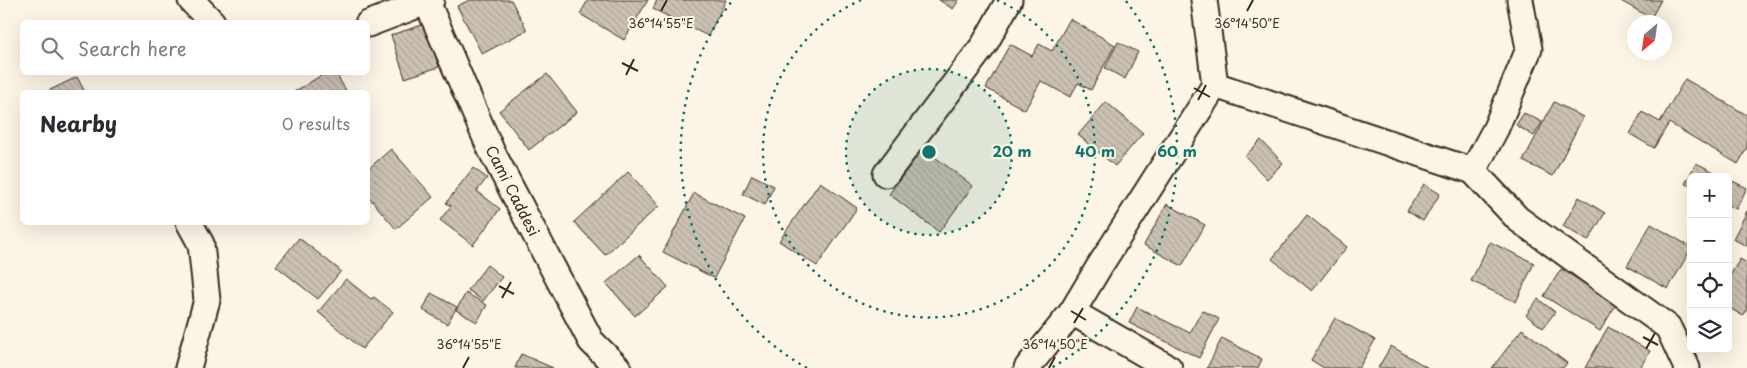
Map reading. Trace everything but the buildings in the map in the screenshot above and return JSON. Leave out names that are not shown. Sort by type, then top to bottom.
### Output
[{"type":"street","points":[[191,0],[210,20]]},
{"type":"street","points":[[886,174],[984,45],[1009,0]]},
{"type":"street","points":[[1027,368],[1072,312],[1215,85],[1204,0]]},
{"type":"street","points":[[1473,171],[1496,128],[1529,49],[1520,0]]},
{"type":"street","points":[[370,23],[429,1]]},
{"type":"street","name":"Cami Caddesi","points":[[429,1],[490,150],[591,341],[618,368]]},
{"type":"street","points":[[1215,85],[1473,171],[1518,218],[1668,327],[1687,368]]},
{"type":"street","points":[[188,368],[207,300],[201,244],[191,225]]},
{"type":"street","points":[[1072,312],[1169,368]]}]
